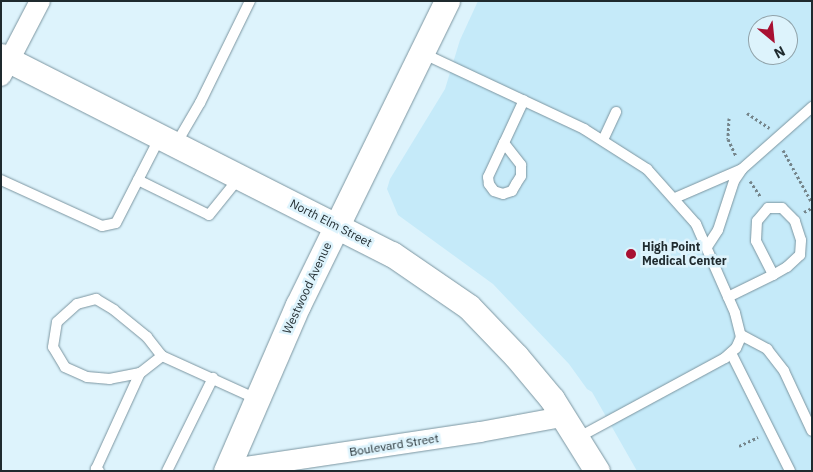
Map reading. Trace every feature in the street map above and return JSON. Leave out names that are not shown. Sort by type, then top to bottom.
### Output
[{"type":"street","points":[[4,64],[40,1]]},
{"type":"street","name":"Westwood Avenue","points":[[226,470],[298,306],[447,1]]},
{"type":"street","name":"North Elm Street","points":[[4,64],[168,140],[392,254],[469,307],[516,356],[552,399],[597,471]]},
{"type":"street","name":"Boulevard Street","points":[[226,470],[480,432],[562,417]]},
{"type":"lane","points":[[1,180],[102,226],[116,222],[138,180],[168,140],[200,103],[250,1]]},
{"type":"lane","points":[[422,53],[584,129],[646,169],[675,198],[696,224],[728,297],[741,335],[736,348],[731,353],[576,438]]},
{"type":"lane","points":[[504,143],[521,165],[520,176],[512,191],[503,194],[494,191],[489,184],[488,177],[524,100]]},
{"type":"lane","points":[[675,198],[742,168],[812,107]]},
{"type":"lane","points":[[602,140],[616,112]]},
{"type":"lane","points":[[707,247],[718,230],[734,181],[742,168]]},
{"type":"lane","points":[[138,180],[208,215],[240,176]]},
{"type":"lane","points":[[728,297],[773,275],[787,267],[800,255],[801,240],[795,222],[782,208],[768,208],[757,221],[756,241],[773,275]]},
{"type":"lane","points":[[162,356],[140,373],[110,379],[87,377],[65,367],[53,347],[57,322],[77,304],[96,300],[114,310],[147,337],[162,356],[257,399]]},
{"type":"lane","points":[[741,335],[767,349],[784,371],[812,431]]},
{"type":"lane","points":[[731,353],[790,471]]},
{"type":"lane","points":[[99,471],[96,469],[140,373]]},
{"type":"lane","points":[[167,471],[213,378]]},
{"type":"shaded area","name":"High Point Medical Center","points":[[478,1],[812,1],[812,471],[637,471],[592,392],[587,389],[569,364],[493,284],[398,215],[387,189],[390,179],[445,89],[460,40]]},
{"type":"place","name":"High Point Medical Center","points":[[631,254]]}]
